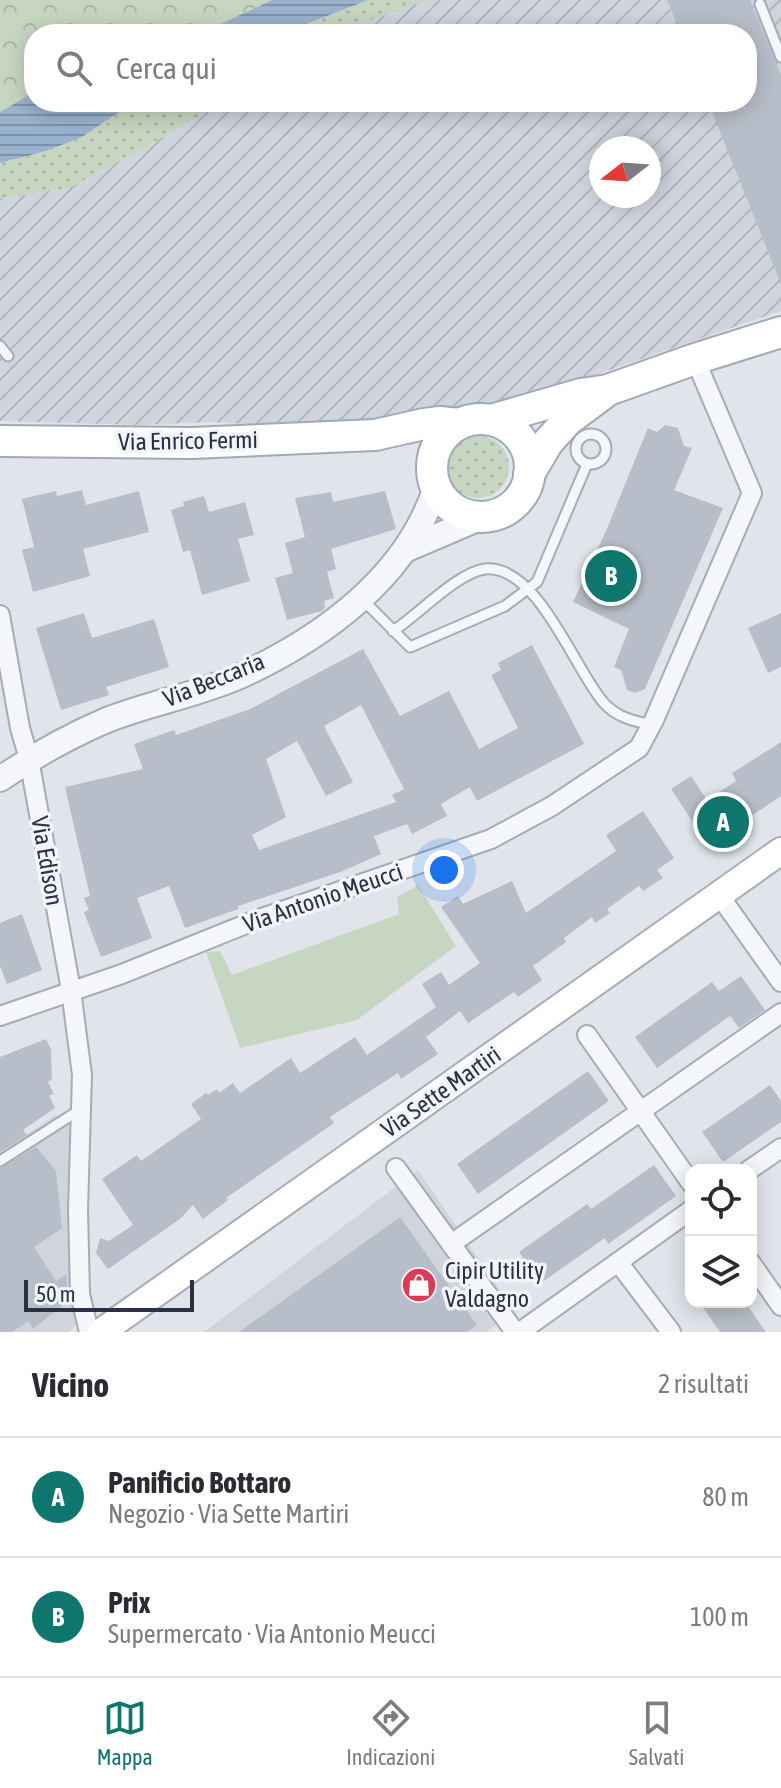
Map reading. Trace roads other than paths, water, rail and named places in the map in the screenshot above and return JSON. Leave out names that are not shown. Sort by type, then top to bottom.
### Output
[{"type":"main road","points":[[491,420],[581,394],[608,390],[781,332]]},
{"type":"main road","points":[[375,435],[399,447],[434,481],[453,507],[482,517],[510,507],[521,496],[529,474],[548,442],[568,420],[608,390]]},
{"type":"main road","points":[[434,481],[433,461],[438,443],[459,424],[475,419],[491,420],[507,426],[519,438],[527,451],[529,474]]},
{"type":"main road","name":"Via Enrico Fermi","points":[[0,441],[192,443],[375,435],[424,424],[459,424]]},
{"type":"main road","name":"Via Sette Martiri","points":[[101,1332],[781,851]]},
{"type":"street","name":"Via Antonio Meucci","points":[[0,1016],[122,974],[256,920],[491,839],[552,806],[639,748],[652,725],[752,493],[695,359]]},
{"type":"street","name":"Via Beccaria","points":[[0,779],[29,759],[107,720],[239,676],[319,632],[361,598],[407,549],[429,510],[434,481]]},
{"type":"street","name":"Via Beccaria","points":[[407,549],[482,517]]},
{"type":"street","name":"Via Edison","points":[[0,615],[71,990],[82,1075],[80,1294],[89,1332]]},
{"type":"street","points":[[719,895],[781,982]]},
{"type":"street","points":[[451,1244],[781,1013]]},
{"type":"street","points":[[587,1035],[685,1175]]},
{"type":"street","points":[[757,1164],[781,1148]]},
{"type":"street","points":[[396,1168],[517,1332],[685,1214]]},
{"type":"street","points":[[618,1262],[671,1332]]},
{"type":"street","points":[[757,1272],[781,1306]]},
{"type":"lane","points":[[760,4],[781,57]]},
{"type":"lane","points":[[0,346],[8,356]]},
{"type":"lane","points":[[361,598],[410,647],[505,606],[537,582],[587,464]]},
{"type":"lane","points":[[393,631],[441,594],[484,569],[508,573],[528,588],[604,703],[626,719],[652,725]]},
{"type":"lane","points":[[0,1161],[81,1109]]},
{"type":"water","points":[[272,0],[368,0],[307,24],[220,24]]},
{"type":"water","points":[[24,98],[24,112],[119,112],[82,137],[46,151],[0,163],[0,112]]},
{"type":"place","name":"Prix","points":[[611,576]]},
{"type":"place","name":"Panificio Bottaro","points":[[723,822]]},
{"type":"place","name":"Cipir Utility Valdagno","points":[[419,1285]]}]
